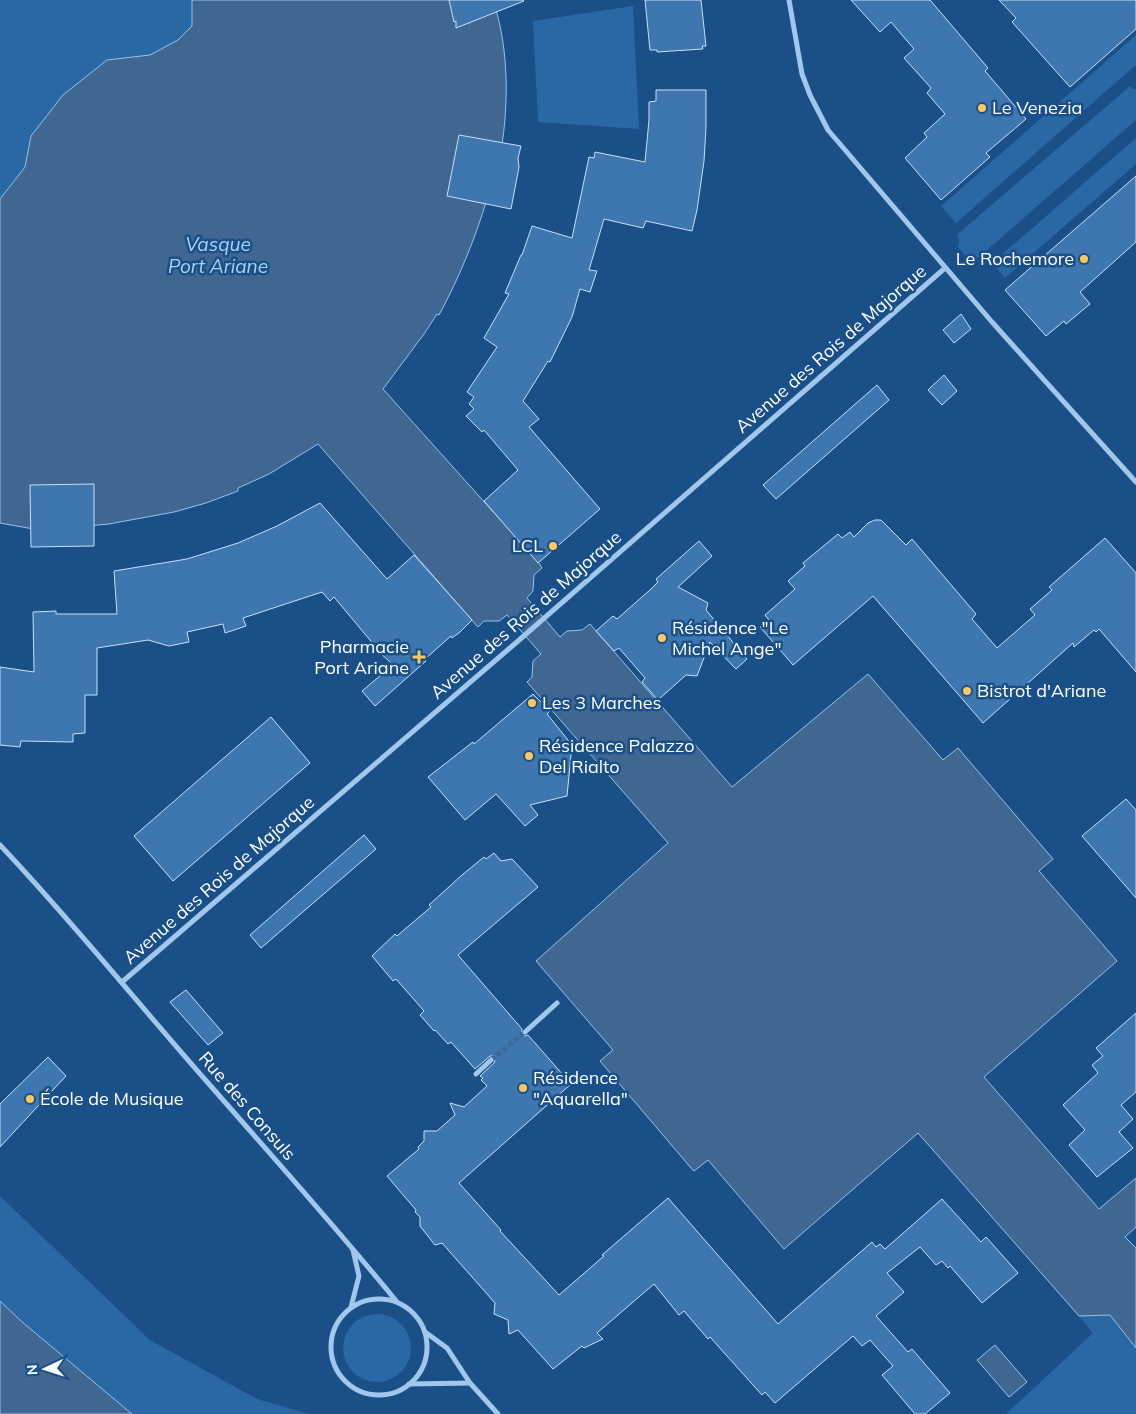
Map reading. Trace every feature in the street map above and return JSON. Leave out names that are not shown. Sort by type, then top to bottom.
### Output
[{"type":"street","points":[[789,0],[802,74],[810,96],[828,130],[945,268],[1136,482]]},
{"type":"street","name":"Avenue des Rois de Majorque","points":[[122,982],[571,595],[945,268]]},
{"type":"street","name":"Rue des Consuls","points":[[0,845],[353,1247],[396,1302]]},
{"type":"street","points":[[524,1032],[558,1003]]},
{"type":"street","points":[[476,1074],[490,1060]]},
{"type":"street","name":"Rue des Consuls","points":[[351,1307],[360,1276],[353,1247]]},
{"type":"street","points":[[381,1298],[396,1302],[408,1308],[417,1317],[424,1332],[427,1347],[425,1360],[419,1373],[409,1384],[396,1392],[381,1395],[365,1393],[352,1387],[340,1376],[333,1362],[330,1347],[332,1332],[340,1318],[351,1307],[365,1300],[381,1298]]},
{"type":"street","points":[[424,1332],[447,1348],[470,1382],[498,1414]]},
{"type":"street","points":[[409,1384],[470,1382]]},
{"type":"shaded area","points":[[0,0],[192,0],[192,26],[178,40],[150,55],[107,60],[31,136],[25,167],[0,199]]},
{"type":"shaded area","points":[[633,6],[639,129],[538,122],[533,21]]},
{"type":"shaded area","points":[[1136,35],[1136,65],[956,223],[941,206]]},
{"type":"shaded area","points":[[1130,86],[1136,89],[1136,120],[978,258],[974,256],[967,258],[958,247],[958,234]]},
{"type":"shaded area","points":[[1136,138],[1136,164],[1005,278],[992,263]]},
{"type":"shaded area","points":[[0,1196],[150,1340],[257,1399],[309,1414],[132,1414],[21,1321],[0,1301]]},
{"type":"shaded area","points":[[377,1314],[390,1317],[401,1324],[408,1335],[411,1348],[408,1361],[401,1372],[390,1379],[377,1382],[364,1379],[353,1372],[346,1361],[343,1348],[346,1335],[353,1324],[364,1317]]},
{"type":"shaded area","points":[[1110,1315],[1136,1348],[1136,1414],[1006,1414],[1093,1333],[1079,1316]]},
{"type":"water","name":"Vasque Port Ariane","points":[[192,0],[493,0],[503,40],[506,81],[505,122],[498,168],[472,244],[439,315],[437,314],[383,389],[539,563],[542,568],[534,575],[533,591],[527,598],[560,637],[567,631],[582,630],[590,624],[732,787],[868,674],[943,760],[958,748],[1053,859],[1039,871],[1117,961],[984,1077],[1099,1209],[1136,1178],[1136,1227],[1125,1237],[1136,1248],[1136,1348],[1110,1315],[1079,1316],[918,1133],[784,1249],[708,1160],[694,1171],[691,1168],[600,1061],[613,1050],[536,961],[668,843],[527,682],[532,677],[533,661],[541,654],[507,615],[499,621],[484,621],[478,627],[318,444],[269,474],[238,488],[238,491],[174,512],[109,524],[39,530],[0,523],[0,199],[25,167],[31,136],[63,95],[107,60],[150,55],[178,40],[192,26]]},
{"type":"water","points":[[0,1301],[21,1321],[132,1414],[0,1414]]},
{"type":"water","points":[[995,1345],[1027,1382],[1009,1397],[977,1360]]},
{"type":"building","points":[[449,0],[524,1],[456,28],[456,21],[454,22]]},
{"type":"building","points":[[645,0],[701,0],[706,46],[702,46],[703,49],[657,52],[657,50],[650,50]]},
{"type":"building","name":"Le Venezia","points":[[851,0],[930,0],[988,68],[985,71],[1026,119],[986,153],[990,157],[941,200],[905,158],[927,137],[924,133],[945,114],[927,93],[931,88],[904,58],[914,49],[891,22],[880,32]]},
{"type":"building","points":[[999,0],[1136,0],[1136,29],[1070,87],[1012,22],[1016,18]]},
{"type":"building","points":[[656,90],[706,90],[704,161],[692,231],[646,221],[643,228],[604,219],[589,270],[597,271],[590,292],[580,289],[572,317],[550,362],[548,361],[523,401],[539,419],[529,427],[600,509],[538,563],[484,501],[518,470],[484,430],[482,432],[466,416],[474,409],[469,404],[474,397],[467,392],[497,347],[484,338],[509,294],[505,293],[522,255],[532,226],[572,238],[589,157],[594,158],[595,152],[645,162],[649,102],[656,101]]},
{"type":"building","points":[[459,135],[521,146],[511,209],[447,196]]},
{"type":"building","name":"Le Rochemore","points":[[1136,176],[1136,242],[1080,292],[1090,304],[1066,324],[1064,321],[1046,336],[1005,290]]},
{"type":"building","points":[[961,314],[971,329],[954,343],[943,330]]},
{"type":"building","points":[[944,375],[957,391],[942,405],[928,390]]},
{"type":"building","points":[[877,385],[889,400],[776,499],[763,485]]},
{"type":"building","points":[[94,484],[94,546],[31,547],[30,485]]},
{"type":"building","points":[[320,503],[387,579],[414,555],[472,620],[460,632],[452,638],[451,636],[425,659],[426,661],[375,706],[362,691],[393,665],[375,648],[334,597],[330,601],[322,592],[243,618],[246,626],[225,633],[223,624],[187,632],[189,642],[169,646],[148,640],[97,648],[97,695],[85,695],[85,733],[73,734],[73,742],[21,741],[20,747],[0,745],[0,667],[34,672],[33,612],[56,611],[56,614],[117,614],[114,571],[187,559],[238,543],[277,526]]},
{"type":"building","points":[[881,520],[906,545],[912,539],[976,614],[972,619],[997,648],[1035,615],[1030,609],[1052,590],[1049,587],[1105,538],[1136,573],[1136,672],[1099,629],[1096,632],[1094,630],[1074,647],[1073,643],[983,723],[873,596],[793,665],[760,627],[769,620],[765,615],[795,589],[788,581],[805,566],[803,563],[838,534],[842,538],[850,532],[854,537],[868,523]]},
{"type":"building","name":"Résidence \"Le Michel Ange\"","points":[[699,541],[712,556],[678,587],[708,603],[706,610],[747,659],[736,669],[710,642],[697,676],[686,675],[658,700],[642,682],[645,678],[619,648],[614,651],[596,631],[613,616],[617,619],[658,582],[656,579]]},
{"type":"building","name":"Résidence Palazzo Del Rialto","points":[[533,694],[550,711],[547,714],[572,745],[567,796],[530,805],[538,815],[525,826],[496,794],[465,820],[428,777],[473,742],[474,744]]},
{"type":"building","points":[[271,717],[310,763],[173,881],[134,836]]},
{"type":"building","points":[[1126,799],[1136,810],[1136,898],[1082,836]]},
{"type":"building","points":[[364,835],[376,849],[261,948],[250,935]]},
{"type":"building","points":[[494,853],[501,861],[512,859],[538,887],[458,955],[522,1029],[521,1035],[528,1035],[571,1084],[459,1183],[559,1295],[668,1198],[778,1324],[872,1242],[876,1247],[880,1244],[885,1249],[942,1199],[981,1242],[986,1237],[1018,1273],[982,1303],[950,1266],[948,1268],[942,1261],[936,1265],[920,1247],[887,1273],[904,1292],[876,1316],[908,1352],[912,1349],[950,1393],[925,1414],[915,1414],[882,1375],[893,1366],[870,1340],[862,1346],[853,1336],[775,1403],[765,1392],[762,1395],[684,1311],[679,1315],[654,1284],[597,1333],[603,1339],[584,1348],[582,1346],[553,1369],[518,1330],[509,1334],[508,1320],[494,1314],[495,1303],[442,1243],[435,1245],[420,1226],[420,1217],[415,1212],[416,1210],[387,1176],[419,1149],[418,1147],[424,1141],[424,1131],[437,1131],[455,1115],[450,1103],[464,1107],[487,1086],[480,1076],[495,1060],[493,1056],[490,1056],[475,1069],[451,1042],[448,1044],[434,1031],[420,1015],[424,1011],[396,979],[393,981],[372,956],[395,934],[397,936],[431,907],[429,905],[462,875],[484,857],[486,859]]},
{"type":"building","points":[[186,990],[223,1033],[208,1045],[170,1002]]},
{"type":"building","points":[[1136,1013],[1136,1092],[1121,1105],[1133,1119],[1119,1132],[1133,1148],[1097,1177],[1069,1145],[1085,1130],[1063,1105],[1098,1073],[1092,1065],[1103,1056],[1096,1048]]},
{"type":"building","points":[[48,1057],[66,1076],[0,1147],[0,1104]]},
{"type":"tunnel","points":[[491,1060],[525,1032]]},
{"type":"place","name":"Le Venezia","points":[[982,108]]},
{"type":"place","name":"Le Rochemore","points":[[1084,259]]},
{"type":"place","name":"LCL","points":[[553,546]]},
{"type":"place","name":"Résidence \"Le Michel Ange\"","points":[[662,638]]},
{"type":"place","name":"Pharmacie Port Ariane","points":[[419,657]]},
{"type":"place","name":"Bistrot d'Ariane","points":[[967,691]]},
{"type":"place","name":"Les 3 Marches","points":[[532,703]]},
{"type":"place","name":"Résidence Palazzo Del Rialto","points":[[529,756]]},
{"type":"place","name":"Résidence \"Aquarella\"","points":[[523,1088]]},
{"type":"place","name":"École de Musique","points":[[30,1099]]}]
